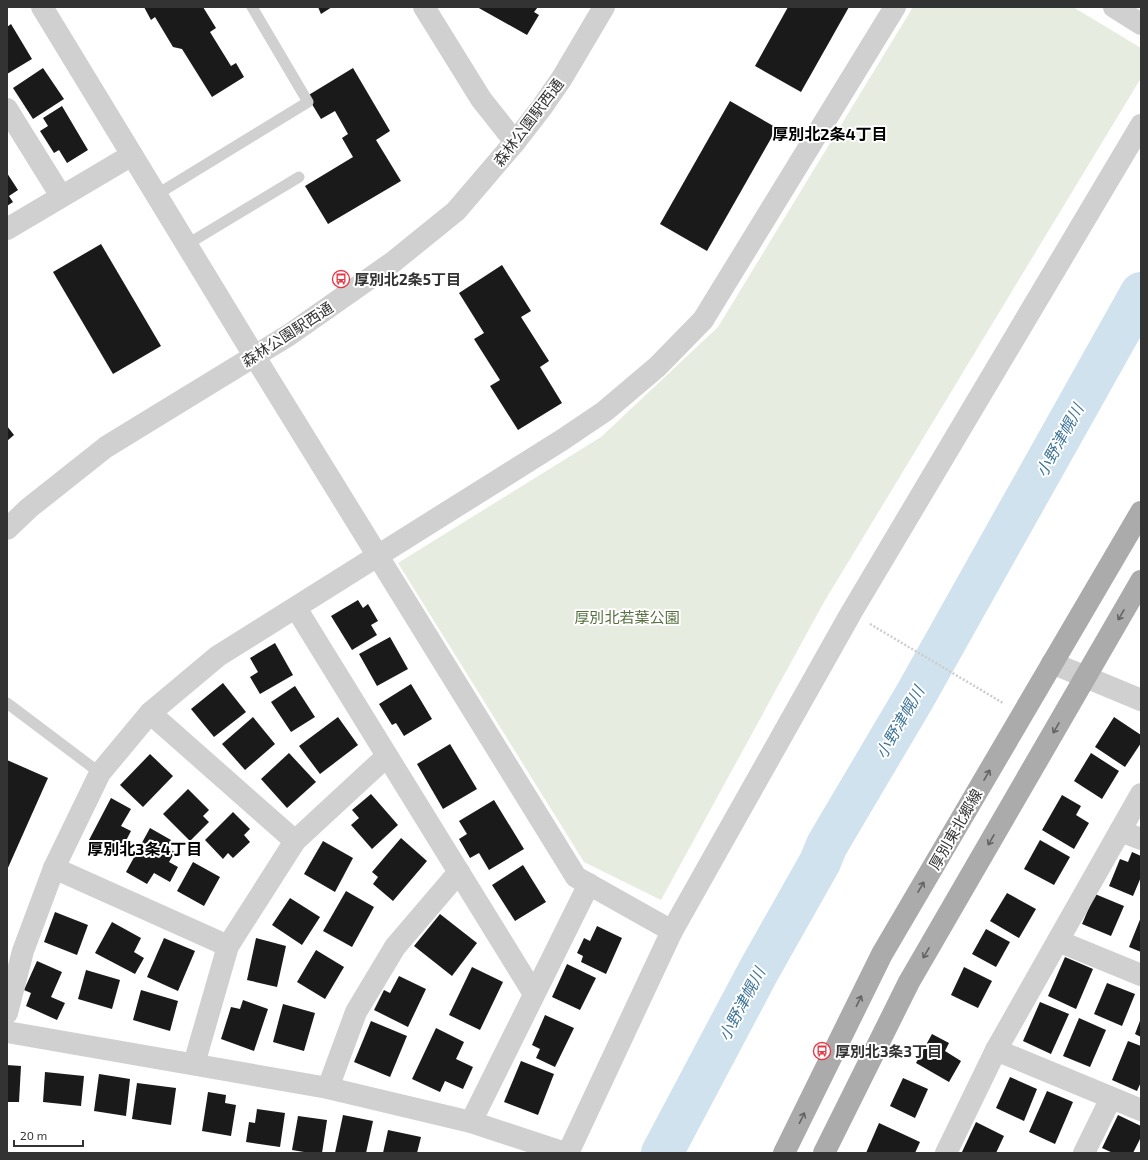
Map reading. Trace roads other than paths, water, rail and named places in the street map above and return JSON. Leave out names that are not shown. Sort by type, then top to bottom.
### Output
[{"type":"main road","name":"厚別東北郷線","points":[[784,1153],[882,954],[1141,512]]},
{"type":"main road","points":[[824,1153],[908,982],[1141,582]]},
{"type":"street","points":[[42,7],[186,245],[576,877],[672,931]]},
{"type":"street","points":[[424,7],[481,99],[515,142]]},
{"type":"street","name":"森林公園駅西通","points":[[7,529],[29,508],[106,447],[289,335],[393,262],[456,211],[515,142],[542,107],[562,78],[604,7]]},
{"type":"street","points":[[7,1013],[23,950],[54,868],[100,773],[150,713],[218,656],[562,440],[605,411],[657,367],[703,320],[896,7]]},
{"type":"street","points":[[1114,7],[1141,24]]},
{"type":"street","points":[[7,109],[61,196]]},
{"type":"street","points":[[568,1153],[672,931],[855,606],[1141,125]]},
{"type":"street","points":[[7,229],[132,155]]},
{"type":"street","points":[[296,608],[534,994]]},
{"type":"street","points":[[1052,663],[1141,700]]},
{"type":"street","points":[[150,713],[295,841]]},
{"type":"street","points":[[194,1064],[228,946],[295,841],[387,756]]},
{"type":"street","points":[[946,1153],[996,1050],[1141,794]]},
{"type":"street","points":[[1120,831],[1141,839]]},
{"type":"street","points":[[54,868],[228,946]]},
{"type":"street","points":[[328,1088],[356,1012],[395,947],[459,872]]},
{"type":"street","points":[[471,1122],[588,884]]},
{"type":"street","points":[[1058,941],[1141,975]]},
{"type":"street","points":[[7,1032],[328,1088],[471,1122],[565,1153]]},
{"type":"street","points":[[996,1050],[1141,1110]]},
{"type":"street","points":[[1084,1153],[1111,1098]]},
{"type":"lane","points":[[156,195],[308,102],[252,7]]},
{"type":"lane","points":[[186,245],[299,177]]},
{"type":"lane","points":[[7,703],[100,773]]},
{"type":"waterway","name":"小野津幌川","points":[[662,1153],[759,970],[820,862],[827,845],[915,696],[1141,293]]},
{"type":"place","name":"厚別北2条5丁目","points":[[341,279]]},
{"type":"place","name":"厚別北3条3丁目","points":[[822,1051]]},
{"type":"district","name":"厚別北2条4丁目","points":[[830,133]]},
{"type":"district","name":"厚別北3条4丁目","points":[[145,848]]},
{"type":"park label","name":"厚別北若葉公園","points":[[627,617]]}]
